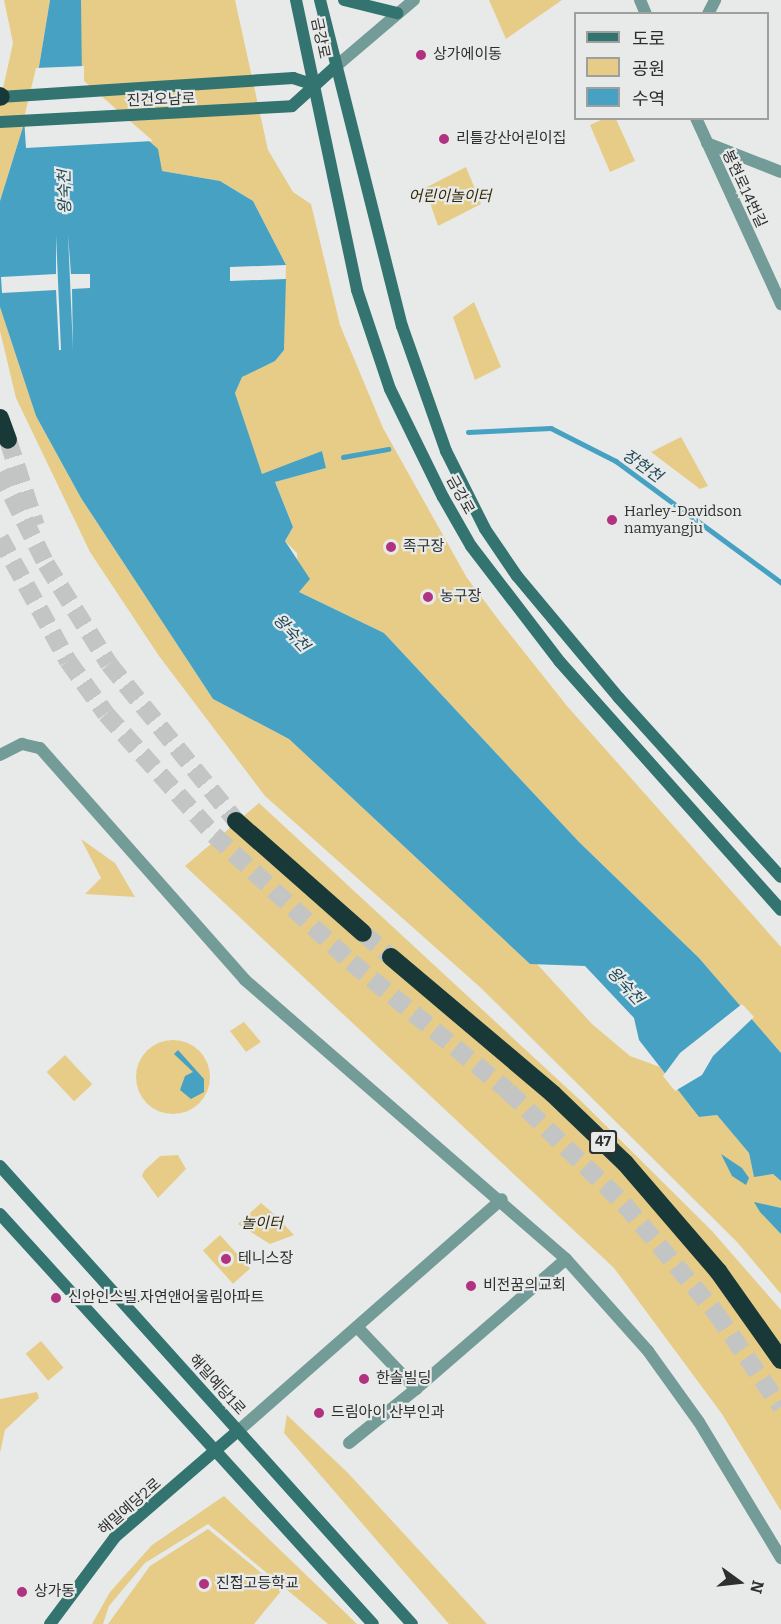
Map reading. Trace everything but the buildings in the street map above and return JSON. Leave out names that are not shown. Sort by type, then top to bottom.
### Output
[{"type":"highway","points":[[0,418],[8,440]]},
{"type":"highway","points":[[236,821],[363,933]]},
{"type":"highway","name":"47","points":[[391,957],[553,1094],[625,1163],[718,1271],[781,1360]]},
{"type":"main road","name":"금강로","points":[[296,0],[357,290],[407,427],[443,497],[471,546],[560,662],[781,910]]},
{"type":"main road","name":"금강로","points":[[320,0],[334,68],[402,326],[432,417],[463,484],[517,576],[781,877]]},
{"type":"main road","points":[[344,0],[397,14]]},
{"type":"main road","name":"진건오남로","points":[[0,122],[287,107],[297,105],[314,85],[334,68]]},
{"type":"main road","name":"진건오남로","points":[[0,96],[280,79],[314,85]]},
{"type":"main road","points":[[764,858],[781,861]]},
{"type":"main road","name":"해밀예당1로","points":[[0,1166],[412,1624]]},
{"type":"main road","points":[[0,1214],[217,1449],[374,1624]]},
{"type":"main road","name":"해밀예당2로","points":[[50,1624],[115,1538],[238,1431]]},
{"type":"street","points":[[334,68],[414,0]]},
{"type":"street","name":"봉현로14번길","points":[[697,120],[781,304]]},
{"type":"street","points":[[707,143],[781,172]]},
{"type":"street","points":[[0,755],[22,744],[40,748],[245,980],[502,1199],[566,1259],[648,1351],[693,1413],[781,1558]]},
{"type":"street","points":[[238,1431],[502,1199]]},
{"type":"street","points":[[349,1443],[416,1389],[566,1259]]},
{"type":"street","points":[[357,1328],[416,1389]]},
{"type":"green space","points":[[4,0],[50,0],[36,85],[0,201],[0,102],[13,43]]},
{"type":"green space","points":[[81,0],[235,0],[268,150],[293,192],[311,204],[340,325],[383,428],[467,578],[501,623],[567,706],[781,947],[781,1053],[699,958],[579,842],[384,633],[299,592],[297,553],[285,541],[293,527],[275,482],[326,468],[322,451],[262,475],[235,393],[242,376],[275,361],[284,350],[286,265],[253,201],[220,181],[162,171],[81,82]]},
{"type":"green space","points":[[489,0],[562,0],[506,39]]},
{"type":"green space","points":[[601,120],[616,120],[635,161],[610,172],[590,125]]},
{"type":"green space","name":"어린이놀이터","points":[[466,167],[481,204],[438,226],[425,188]]},
{"type":"green space","points":[[474,302],[501,367],[475,380],[453,317]]},
{"type":"green space","points":[[0,307],[36,416],[81,498],[213,699],[289,739],[530,964],[537,964],[592,1024],[630,1056],[660,1067],[699,1117],[717,1115],[749,1153],[754,1176],[773,1174],[781,1181],[781,1294],[738,1243],[481,988],[265,796],[159,656],[90,552],[16,398],[0,331]]},
{"type":"green space","points":[[681,437],[708,486],[700,489],[651,452]]},
{"type":"green space","points":[[259,803],[581,1101],[712,1231],[781,1310],[781,1511],[722,1414],[614,1268],[185,866]]},
{"type":"green space","points":[[81,839],[115,863],[135,897],[85,894],[101,878]]},
{"type":"green space","points":[[244,1022],[261,1042],[246,1052],[230,1031]]},
{"type":"green space","points":[[166,1040],[180,1040],[194,1046],[204,1056],[210,1070],[210,1084],[204,1098],[194,1108],[180,1114],[166,1114],[152,1108],[142,1098],[136,1084],[136,1070],[142,1056],[152,1046]]},
{"type":"green space","points":[[65,1055],[92,1084],[74,1101],[47,1072]]},
{"type":"green space","points":[[178,1155],[186,1169],[158,1198],[142,1176],[144,1171],[160,1156]]},
{"type":"green space","name":"놀이터","points":[[261,1203],[294,1235],[270,1244],[238,1224]]},
{"type":"green space","name":"테니스장","points":[[220,1235],[250,1268],[233,1284],[203,1250]]},
{"type":"green space","points":[[41,1341],[63,1368],[48,1381],[26,1354]]},
{"type":"green space","points":[[37,1392],[39,1398],[5,1430],[0,1453],[0,1399]]},
{"type":"green space","points":[[287,1415],[348,1473],[487,1624],[449,1624],[284,1433]]},
{"type":"green space","points":[[224,1496],[357,1624],[328,1624],[208,1524],[145,1563],[109,1606],[103,1624],[92,1624],[110,1592],[152,1545]]},
{"type":"green space","name":"진접고등학교","points":[[208,1529],[282,1590],[254,1624],[108,1624],[150,1566]]},
{"type":"water","name":"왕숙천","points":[[50,0],[81,0],[82,82],[158,149],[162,171],[220,181],[253,201],[286,265],[230,267],[230,281],[286,279],[284,350],[275,361],[242,377],[235,393],[262,474],[322,451],[326,468],[275,482],[293,527],[285,541],[310,579],[299,592],[384,633],[579,842],[699,958],[781,1053],[781,1181],[773,1174],[754,1177],[749,1153],[717,1115],[699,1117],[639,1040],[634,1018],[585,966],[530,964],[289,739],[213,699],[81,498],[36,416],[0,307],[0,201],[36,85]],"holes":[[[68,234],[71,274],[90,274],[90,288],[72,289],[73,350]],[[56,235],[61,350],[59,350],[56,290],[2,293],[1,277],[56,274]]]},
{"type":"water","points":[[178,1050],[204,1079],[204,1092],[191,1099],[180,1090],[185,1076],[193,1072],[174,1054]]},
{"type":"water","points":[[721,1154],[742,1168],[749,1178],[746,1185],[732,1176]]},
{"type":"water","points":[[754,1202],[781,1208],[781,1234],[760,1212]]},
{"type":"pier","points":[[84,66],[84,81],[153,141],[26,148],[24,118],[36,68]]},
{"type":"pier","points":[[742,1004],[754,1017],[713,1056],[702,1075],[675,1091],[663,1076],[680,1053]]},
{"type":"waterway","name":"장현천","points":[[468,432],[551,428],[616,461],[781,582]]},
{"type":"waterway","name":"장현천","points":[[343,457],[388,449]]},
{"type":"tunnel","points":[[8,440],[36,526]]},
{"type":"tunnel","points":[[0,472],[46,564],[109,664],[236,821]]},
{"type":"tunnel","points":[[0,538],[68,661],[106,714],[214,835],[351,962],[508,1091],[624,1204],[716,1313],[781,1407]]},
{"type":"tunnel","points":[[363,933],[391,957]]},
{"type":"place","name":"상가에이동","points":[[421,55]]},
{"type":"place","name":"리틀강산어린이집","points":[[444,139]]},
{"type":"place","name":"Harley-Davidson namyangju","points":[[612,520]]},
{"type":"place","name":"족구장","points":[[391,547]]},
{"type":"place","name":"농구장","points":[[428,597]]},
{"type":"place","name":"테니스장","points":[[226,1259]]},
{"type":"place","name":"비전꿈의교회","points":[[471,1286]]},
{"type":"place","name":"신안인스빌.자연앤어울림아파트","points":[[56,1298]]},
{"type":"place","name":"한솔빌딩","points":[[364,1379]]},
{"type":"place","name":"드림아이 산부인과","points":[[319,1413]]},
{"type":"place","name":"진접고등학교","points":[[204,1584]]},
{"type":"place","name":"상가동","points":[[22,1592]]}]
